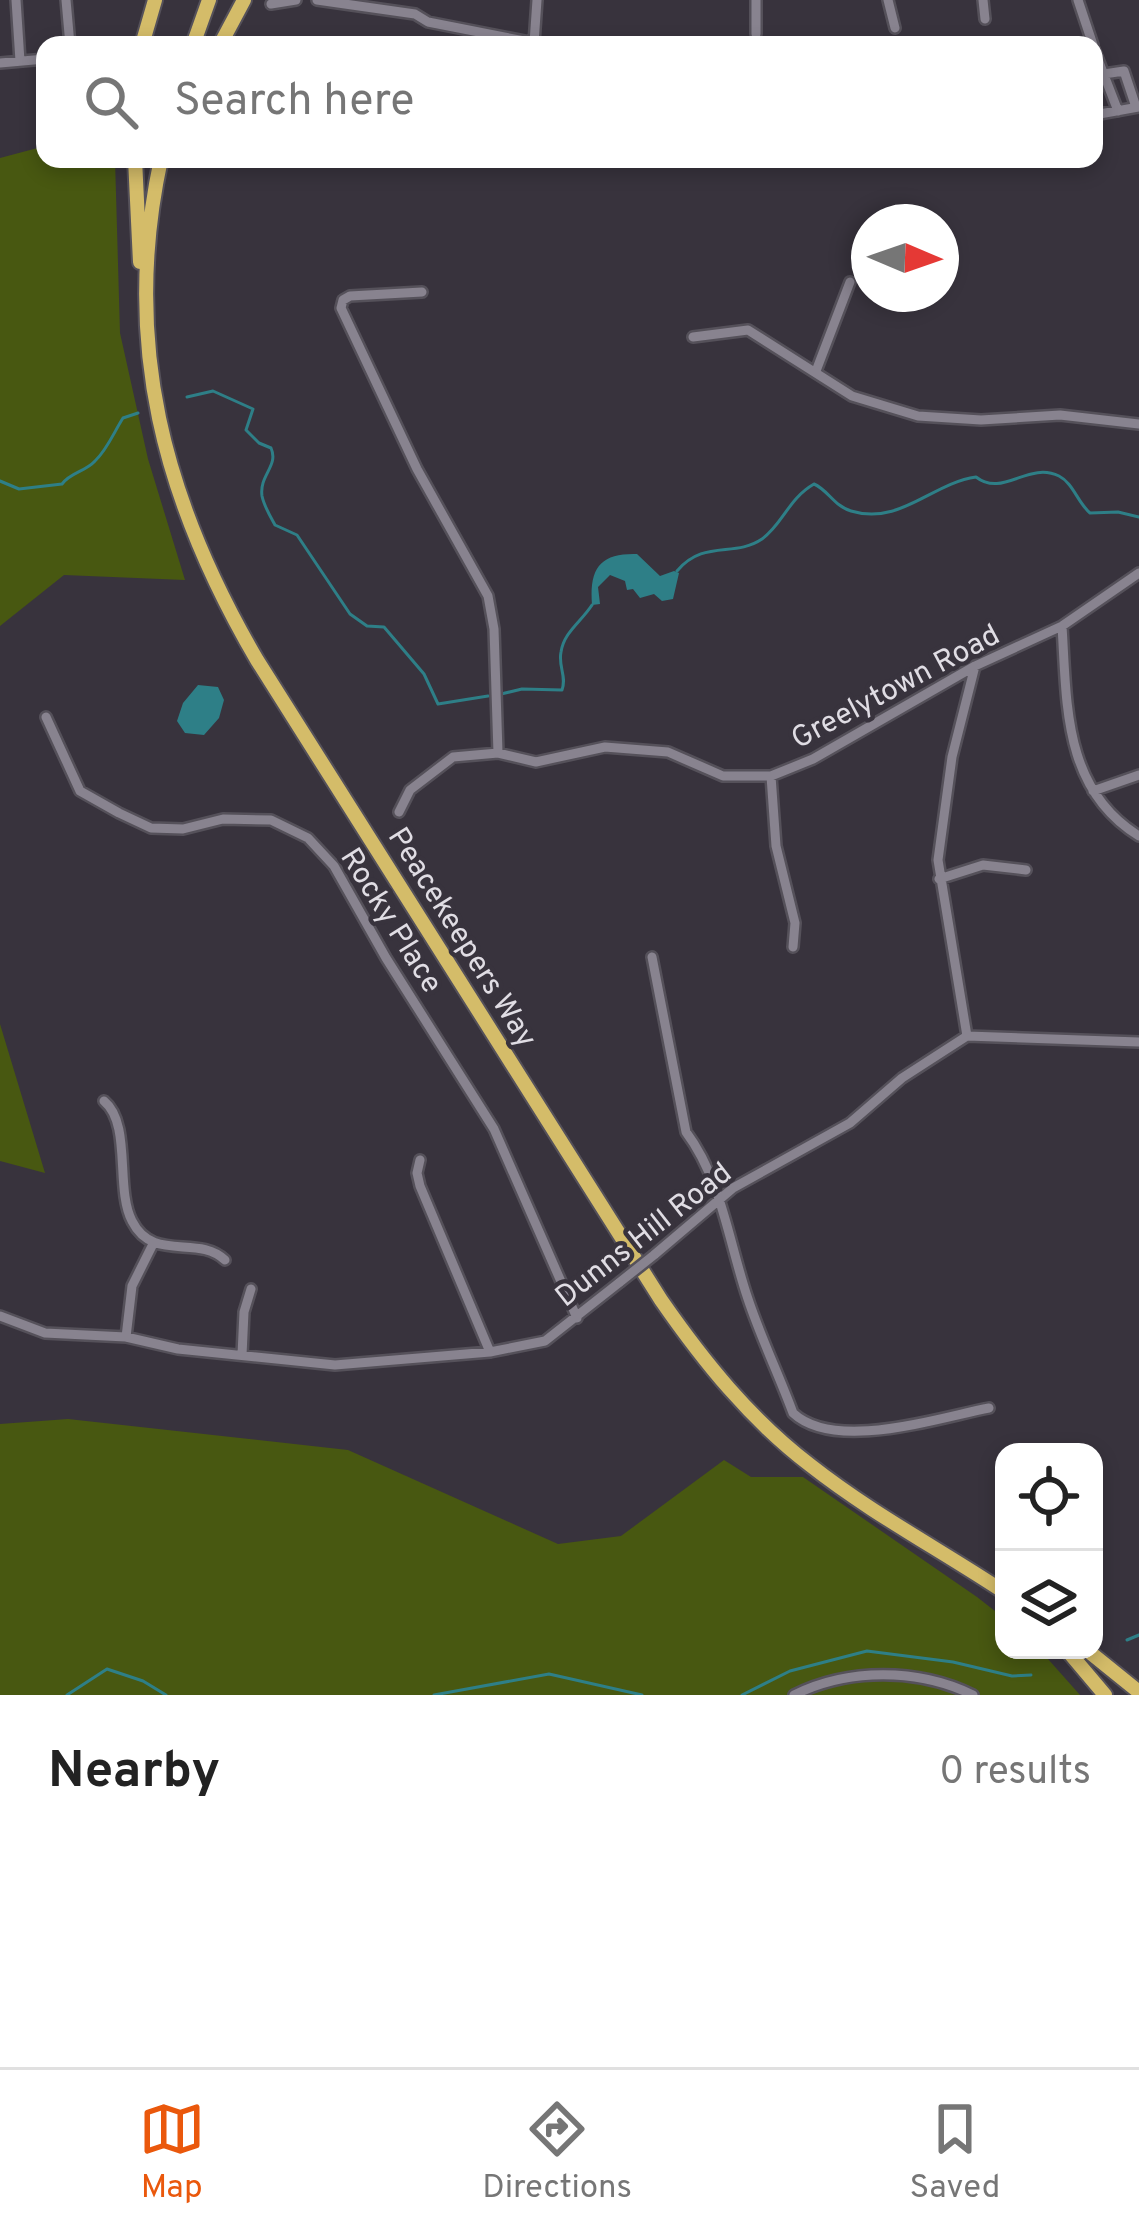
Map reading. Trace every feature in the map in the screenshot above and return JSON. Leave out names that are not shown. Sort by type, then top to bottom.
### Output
[{"type":"highway","points":[[144,36],[154,0]]},
{"type":"highway","points":[[196,36],[209,0]]},
{"type":"highway","points":[[225,36],[244,0]]},
{"type":"highway","points":[[136,168],[144,316]]},
{"type":"highway","name":"Peacekeepers Way","points":[[159,168],[144,316],[160,434],[206,558],[239,629],[661,1300],[716,1375],[807,1463],[905,1532],[995,1587]]},
{"type":"highway","points":[[146,272],[168,168]]},
{"type":"highway","points":[[1075,1659],[1105,1695]]},
{"type":"highway","points":[[1098,1659],[1139,1692]]},
{"type":"street","points":[[16,0],[20,62]]},
{"type":"street","points":[[66,0],[69,36]]},
{"type":"street","points":[[271,4],[296,0]]},
{"type":"street","points":[[316,0],[415,14],[428,22],[499,36]]},
{"type":"street","points":[[415,0],[415,14]]},
{"type":"street","points":[[537,0],[539,36]]},
{"type":"street","points":[[756,0],[756,34]]},
{"type":"street","points":[[888,0],[895,28]]},
{"type":"street","points":[[983,0],[986,19]]},
{"type":"street","points":[[1078,0],[1089,36]]},
{"type":"street","points":[[0,63],[36,60]]},
{"type":"street","points":[[1103,114],[1118,111],[1138,107],[1124,71],[1104,74],[1118,111]]},
{"type":"street","points":[[816,371],[850,282]]},
{"type":"street","points":[[422,292],[350,296],[341,308],[411,457],[488,596],[499,753]]},
{"type":"street","points":[[694,337],[748,330],[852,396],[918,416],[981,420],[1060,415],[1139,424]]},
{"type":"street","name":"Greelytown Road","points":[[399,812],[410,790],[452,757],[499,753],[536,763],[605,747],[668,752],[723,776],[770,776],[812,760],[975,666],[1062,626],[1138,576]]},
{"type":"street","points":[[1062,626],[1074,754],[1093,791],[1116,819],[1139,836]]},
{"type":"street","points":[[975,666],[952,757],[938,860],[967,1036],[1139,1042]]},
{"type":"street","name":"Rocky Place","points":[[46,717],[80,791],[119,813],[151,828],[183,829],[223,819],[271,820],[308,838],[334,866],[494,1129],[578,1318]]},
{"type":"street","points":[[1093,791],[1139,775]]},
{"type":"street","points":[[770,776],[776,846],[795,923],[793,946]]},
{"type":"street","points":[[939,879],[988,864],[1026,869]]},
{"type":"street","points":[[652,957],[686,1132],[719,1200],[748,1300],[793,1413],[805,1425],[820,1430],[866,1430],[988,1408]]},
{"type":"street","name":"Dunns Hill Road","points":[[0,1316],[37,1331],[126,1337],[183,1349],[329,1365],[490,1352],[545,1341],[733,1188],[850,1123],[902,1078],[967,1036]]},
{"type":"street","points":[[104,1101],[116,1115],[128,1214],[140,1233],[153,1244],[213,1251],[225,1260]]},
{"type":"street","points":[[420,1160],[420,1186],[490,1352]]},
{"type":"street","points":[[126,1337],[132,1286],[153,1244]]},
{"type":"street","points":[[242,1355],[244,1312],[251,1289]]},
{"type":"street","points":[[794,1695],[825,1683],[888,1674],[941,1682],[973,1695]]},
{"type":"green space","points":[[36,148],[36,168],[115,168],[120,333],[148,459],[185,580],[64,575],[0,626],[0,158]]},
{"type":"green space","points":[[0,1024],[45,1173],[0,1161]]},
{"type":"green space","points":[[68,1419],[348,1450],[558,1544],[621,1536],[724,1460],[751,1477],[803,1477],[995,1611],[995,1659],[1048,1659],[1080,1695],[0,1695],[0,1424]]},
{"type":"water","points":[[637,554],[660,576],[679,573],[673,599],[662,601],[654,594],[640,598],[633,589],[627,590],[625,581],[610,575],[598,587],[600,604],[592,605],[593,581],[600,565],[614,556]]},
{"type":"water","points":[[198,685],[218,687],[224,700],[219,718],[204,735],[185,733],[177,721],[183,703]]},
{"type":"waterway","points":[[187,397],[213,391],[253,409],[246,430],[273,454],[262,496],[275,525],[297,535],[350,614],[367,626],[384,627],[424,674],[438,704],[488,696]]},
{"type":"waterway","points":[[0,481],[19,489],[62,484],[99,457],[123,418],[138,413]]},
{"type":"waterway","points":[[677,571],[698,555],[741,548],[762,539],[814,484],[845,509],[869,514],[900,508],[976,477],[996,484],[1048,473],[1064,479],[1090,513],[1139,517]]},
{"type":"waterway","points":[[501,694],[522,689],[562,690],[563,645],[592,605]]},
{"type":"waterway","points":[[1127,1640],[1139,1635]]},
{"type":"waterway","points":[[742,1695],[790,1671],[867,1651],[953,1662],[1012,1676],[1031,1675]]},
{"type":"waterway","points":[[67,1695],[107,1669],[166,1695]]},
{"type":"waterway","points":[[434,1695],[549,1674],[642,1695]]}]
